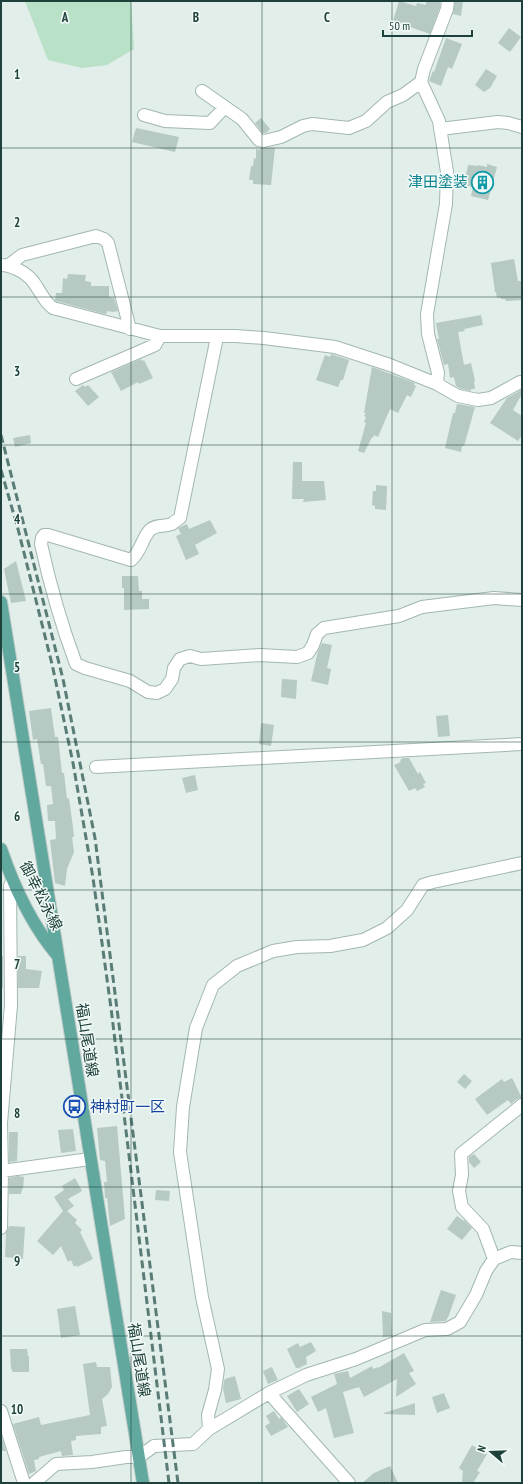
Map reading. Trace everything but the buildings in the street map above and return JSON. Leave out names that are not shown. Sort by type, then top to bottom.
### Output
[{"type":"main road","name":"福山尾道線","points":[[1,602],[143,1483]]},
{"type":"main road","name":"御幸松永線","points":[[1,849],[12,880],[42,938],[57,956]]},
{"type":"street","points":[[437,384],[438,373],[428,334],[427,314],[446,204],[447,172],[440,121],[421,82],[424,69],[447,9],[448,1]]},
{"type":"street","points":[[202,91],[242,119],[259,140],[264,141],[281,137],[303,126],[312,124],[349,128],[366,122],[387,102],[403,95],[421,82]]},
{"type":"street","points":[[144,115],[165,121],[210,123],[226,107]]},
{"type":"street","points":[[440,129],[498,122],[508,122],[522,127]]},
{"type":"street","points":[[5,265],[22,256],[96,236],[104,239],[108,243],[130,329]]},
{"type":"street","points":[[5,265],[29,277],[46,303],[53,308],[160,336],[235,336],[335,347],[372,358],[437,384],[458,396],[478,400],[491,398],[520,382],[522,383]]},
{"type":"street","points":[[76,379],[155,345],[160,336]]},
{"type":"street","points":[[217,337],[180,518],[171,524],[155,526],[151,529],[146,535],[136,556],[131,560],[48,535],[44,535],[42,538],[41,544],[50,584],[63,630],[76,664],[130,681],[148,692],[157,693],[165,689],[172,679],[174,668],[180,659],[190,656],[202,659],[260,654],[297,657],[308,653],[317,634],[324,628],[399,616],[422,607],[494,598],[522,600]]},
{"type":"street","points":[[96,767],[522,744]]},
{"type":"street","points":[[209,1429],[208,1415],[215,1390],[218,1369],[202,1297],[180,1152],[183,1107],[196,1028],[213,985],[237,966],[274,952],[297,947],[330,946],[363,940],[392,924],[407,910],[423,885],[522,863]]},
{"type":"street","points":[[1,1228],[1,1123],[11,1005],[10,886],[12,880]]},
{"type":"street","points":[[494,1259],[483,1229],[462,1207],[459,1191],[462,1175],[461,1154],[522,1105]]},
{"type":"street","points":[[2,1171],[90,1159]]},
{"type":"street","points":[[34,1483],[56,1464],[139,1457],[154,1446],[193,1444],[209,1429],[270,1393],[306,1375],[356,1359],[425,1330],[447,1329],[460,1322],[476,1295],[486,1271],[494,1259],[512,1252],[522,1253]]},
{"type":"street","points":[[270,1393],[349,1483]]},
{"type":"street","points":[[1,1411],[24,1483]]},
{"type":"green space","points":[[25,1],[131,1],[134,49],[107,65],[82,68],[48,60]]},
{"type":"railway","points":[[1,435],[63,679],[95,838],[178,1483]]},
{"type":"railway","points":[[1,470],[18,529],[52,664],[73,763],[93,878],[111,1008],[169,1483]]},
{"type":"place","name":"津田塗装","points":[[483,182]]},
{"type":"place","name":"神村町一区","points":[[74,1107]]}]
